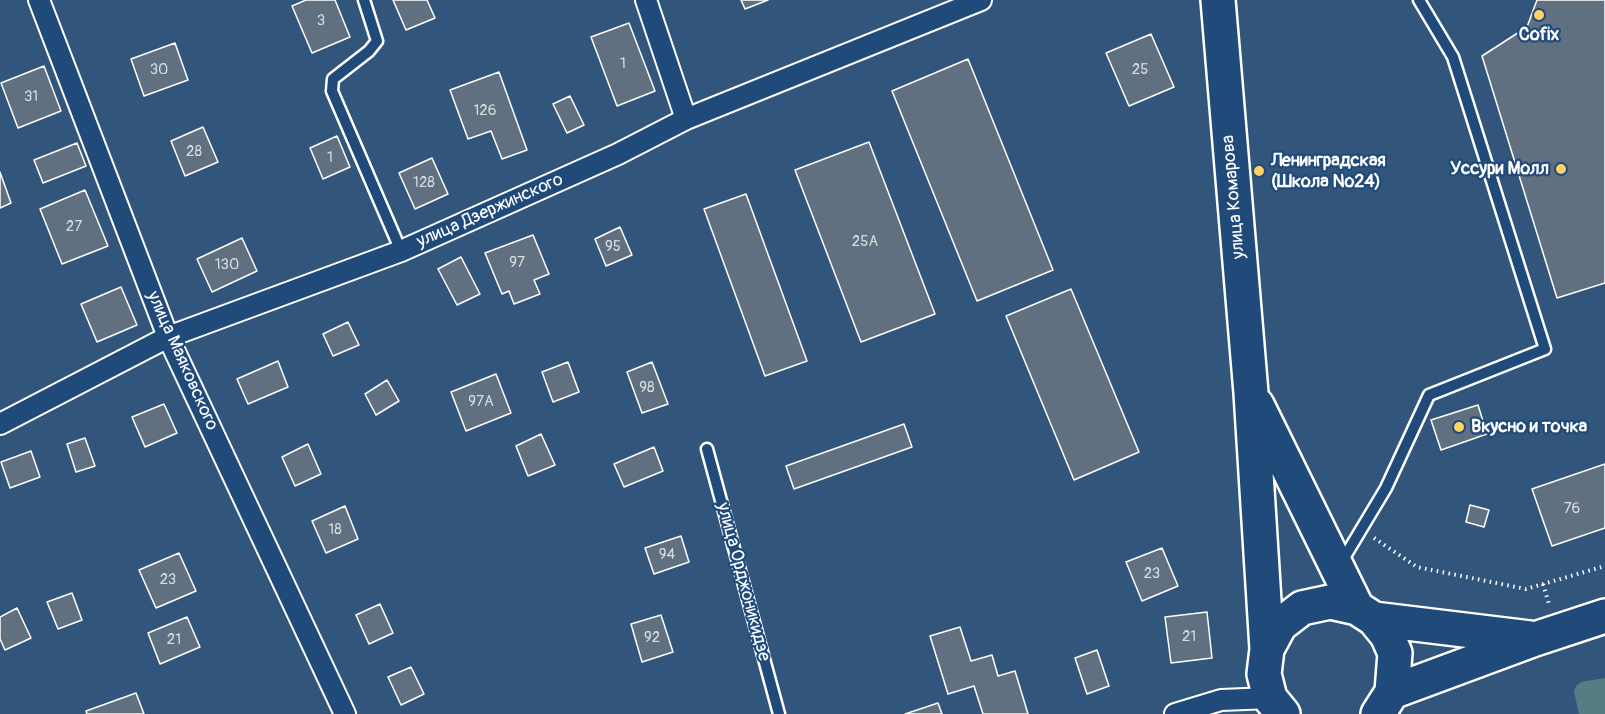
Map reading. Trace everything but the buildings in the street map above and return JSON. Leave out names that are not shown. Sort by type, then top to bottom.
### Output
[{"type":"highway","name":"улица Комарова","points":[[1218,0],[1251,393],[1271,690]]},
{"type":"highway","name":"улица Комарова","points":[[1251,393],[1338,569],[1366,614],[1387,635],[1395,653],[1385,703]]},
{"type":"highway","points":[[1271,690],[1280,625],[1302,608],[1330,602],[1366,614],[1535,639]]},
{"type":"highway","points":[[1385,703],[1535,639],[1605,616]]},
{"type":"street","name":"улица Маяковского","points":[[39,0],[168,337],[345,714]]},
{"type":"street","points":[[646,0],[686,119]]},
{"type":"street","name":"улица Дзержинского","points":[[0,424],[168,337],[401,251],[618,154],[686,119],[981,0]]},
{"type":"street","points":[[1175,714],[1221,700],[1271,690]]},
{"type":"lane","points":[[364,0],[377,41],[369,51],[333,79],[332,91],[401,251]]},
{"type":"lane","points":[[1338,569],[1386,488],[1429,396],[1545,349],[1453,57],[1419,0]]},
{"type":"lane","name":"улица Орджоникидзе","points":[[707,450],[779,714]]},
{"type":"path","points":[[1361,529],[1417,567],[1526,589],[1605,566]]},
{"type":"green space","points":[[1605,678],[1605,714],[1579,714],[1574,692],[1576,686],[1581,682]]},
{"type":"place","name":"Cofix","points":[[1539,15]]},
{"type":"place","name":"Уссури Молл","points":[[1561,169]]},
{"type":"place","name":"Ленинградская (Школа №24)","points":[[1259,171]]},
{"type":"place","name":"Вкусно и точка","points":[[1459,427]]}]
